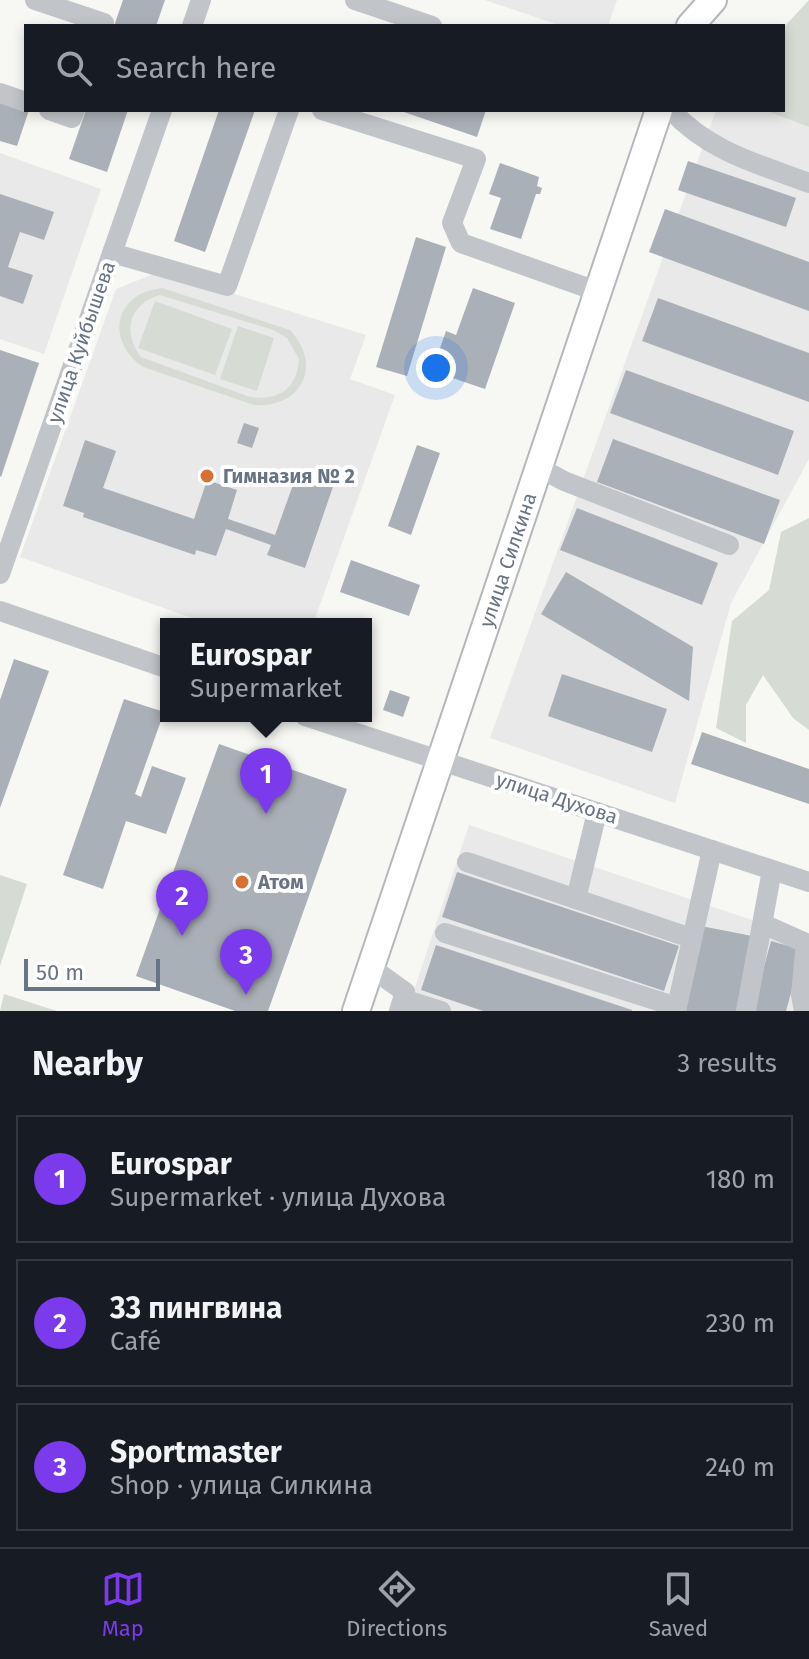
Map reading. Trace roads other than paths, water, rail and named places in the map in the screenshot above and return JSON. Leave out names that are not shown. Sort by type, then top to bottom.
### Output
[{"type":"main road","points":[[692,24],[713,0]]},
{"type":"main road","name":"улица Силкина","points":[[356,1011],[658,112]]},
{"type":"street","points":[[35,0],[104,24]]},
{"type":"street","points":[[193,24],[201,0]]},
{"type":"street","points":[[355,0],[426,24]]},
{"type":"street","points":[[0,93],[24,101]]},
{"type":"street","points":[[55,112],[72,118],[74,112]]},
{"type":"street","name":"улица Куйбышева","points":[[0,574],[161,112]]},
{"type":"street","points":[[112,253],[227,286],[288,112]]},
{"type":"street","points":[[328,112],[476,159],[452,223],[461,243],[599,292]]},
{"type":"street","points":[[673,112],[690,131],[730,153],[809,183]]},
{"type":"street","points":[[538,467],[564,481],[729,545]]},
{"type":"street","points":[[0,611],[160,666]]},
{"type":"street","name":"улица Духова","points":[[324,722],[809,882]]},
{"type":"street","points":[[576,899],[597,812]]},
{"type":"street","points":[[445,933],[677,1009],[712,850]]},
{"type":"street","points":[[467,862],[691,938]]},
{"type":"street","points":[[746,1011],[772,870]]},
{"type":"street","points":[[763,924],[806,943],[801,995],[804,1011]]},
{"type":"street","points":[[370,967],[405,992],[401,1005],[441,1011]]},
{"type":"place","name":"Гимназия № 2","points":[[207,476]]},
{"type":"place","name":"Eurospar","points":[[266,814]]},
{"type":"place","name":"Атом","points":[[242,882]]},
{"type":"place","name":"33 пингвина","points":[[182,936]]},
{"type":"place","name":"Sportmaster","points":[[246,995]]}]
